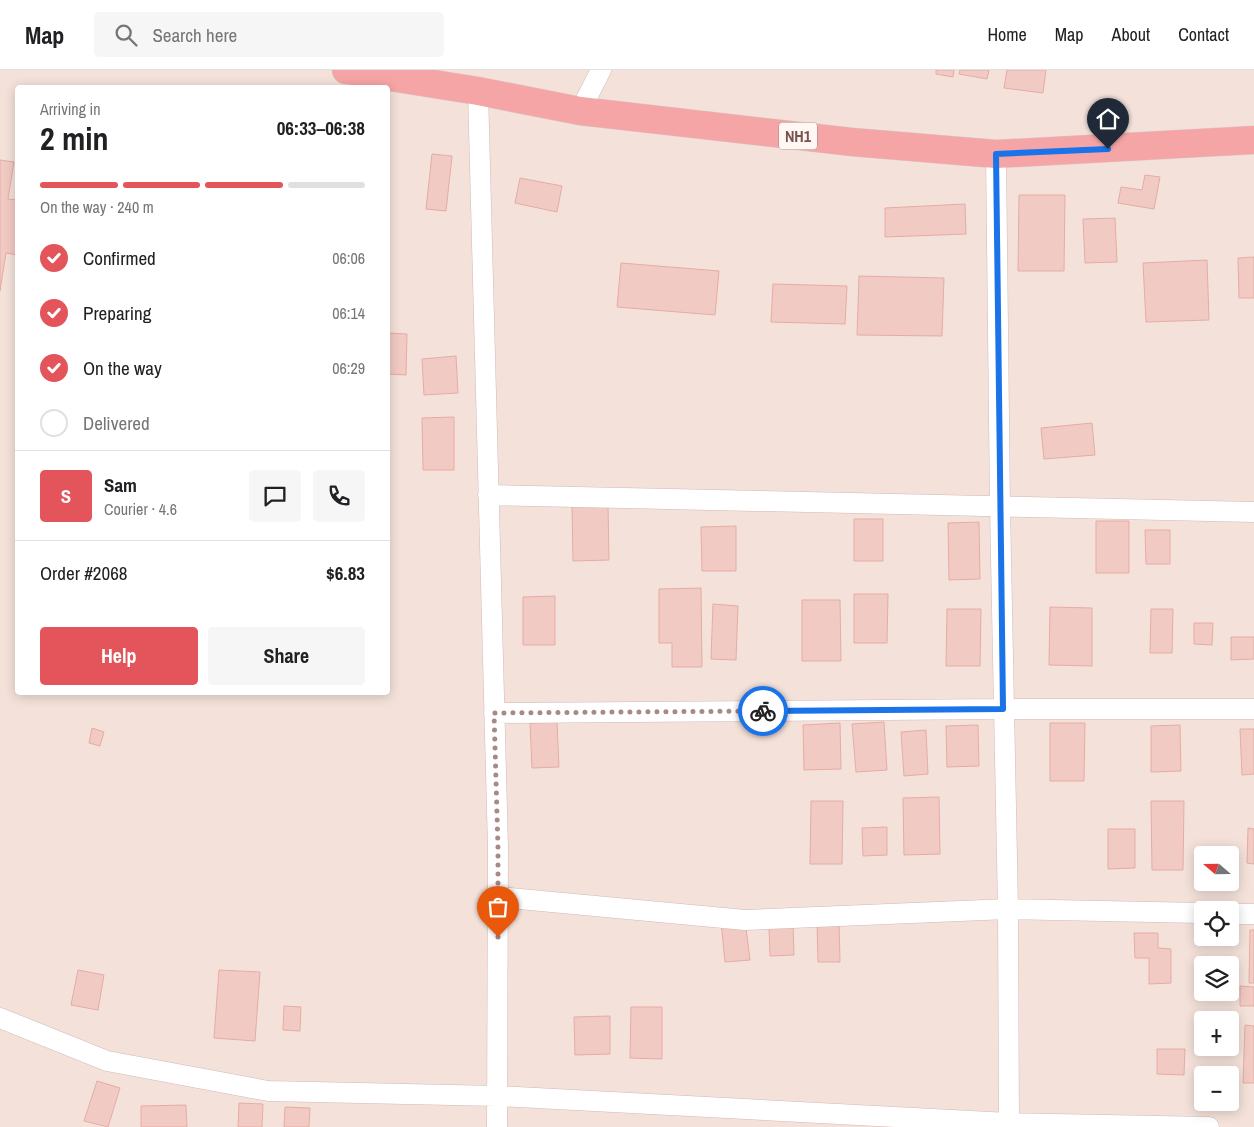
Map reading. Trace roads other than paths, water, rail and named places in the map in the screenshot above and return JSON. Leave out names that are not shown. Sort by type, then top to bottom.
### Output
[{"type":"highway","name":"NH1","points":[[346,70],[478,91],[580,111],[852,142],[996,154],[1254,140]]},
{"type":"street","points":[[580,111],[601,70]]},
{"type":"street","points":[[478,91],[499,897],[497,1127]]},
{"type":"street","points":[[996,154],[1003,709],[1008,909],[1009,1125]]},
{"type":"street","points":[[488,496],[1254,512]]},
{"type":"street","points":[[494,713],[1254,709]]},
{"type":"street","points":[[499,897],[746,920],[1008,909],[1194,913]]},
{"type":"street","points":[[1239,914],[1254,914]]},
{"type":"street","points":[[0,1018],[107,1061],[268,1090],[497,1096],[1009,1125],[1209,1127]]}]
